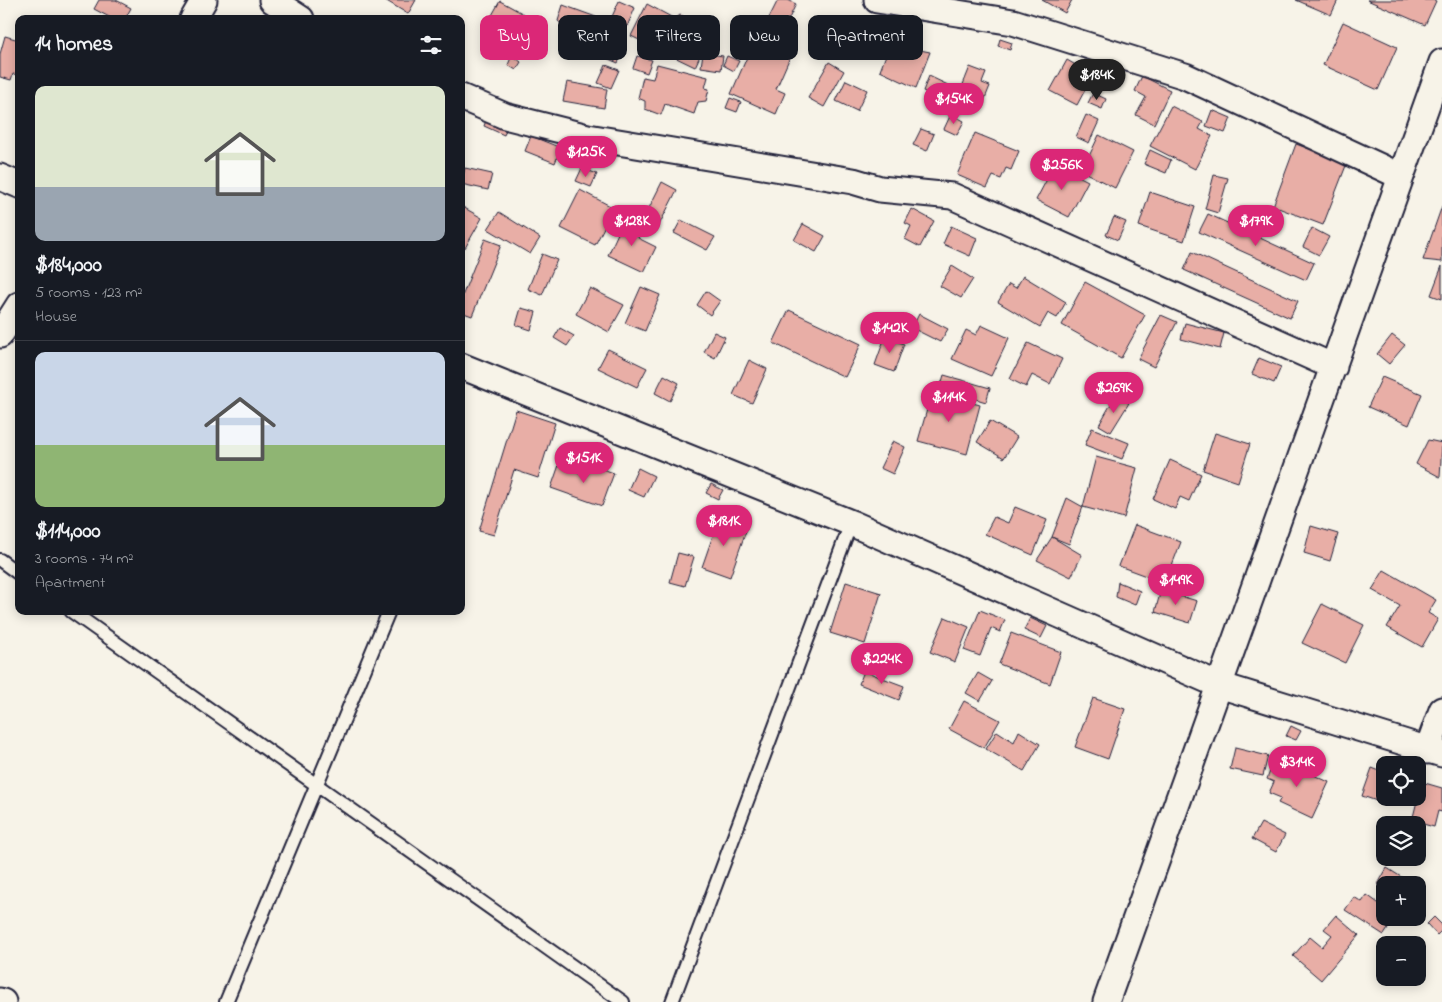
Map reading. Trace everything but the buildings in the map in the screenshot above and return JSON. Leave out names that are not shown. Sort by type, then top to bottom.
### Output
[{"type":"street","points":[[195,15],[204,0]]},
{"type":"street","points":[[272,0],[295,15]]},
{"type":"street","points":[[877,0],[1013,22],[1185,76],[1400,176]]},
{"type":"street","points":[[1106,1002],[1442,62]]},
{"type":"street","points":[[465,98],[505,116],[588,137],[854,181],[880,189],[952,196],[1334,367]]},
{"type":"street","points":[[0,177],[15,183]]},
{"type":"street","points":[[0,335],[15,311]]},
{"type":"street","points":[[465,368],[851,523],[1219,685],[1435,753],[1442,710]]},
{"type":"lane","points":[[672,1002],[851,523]]},
{"type":"lane","points":[[0,560],[15,571]]},
{"type":"lane","points":[[77,615],[623,1002]]},
{"type":"lane","points":[[226,1002],[387,615]]}]
